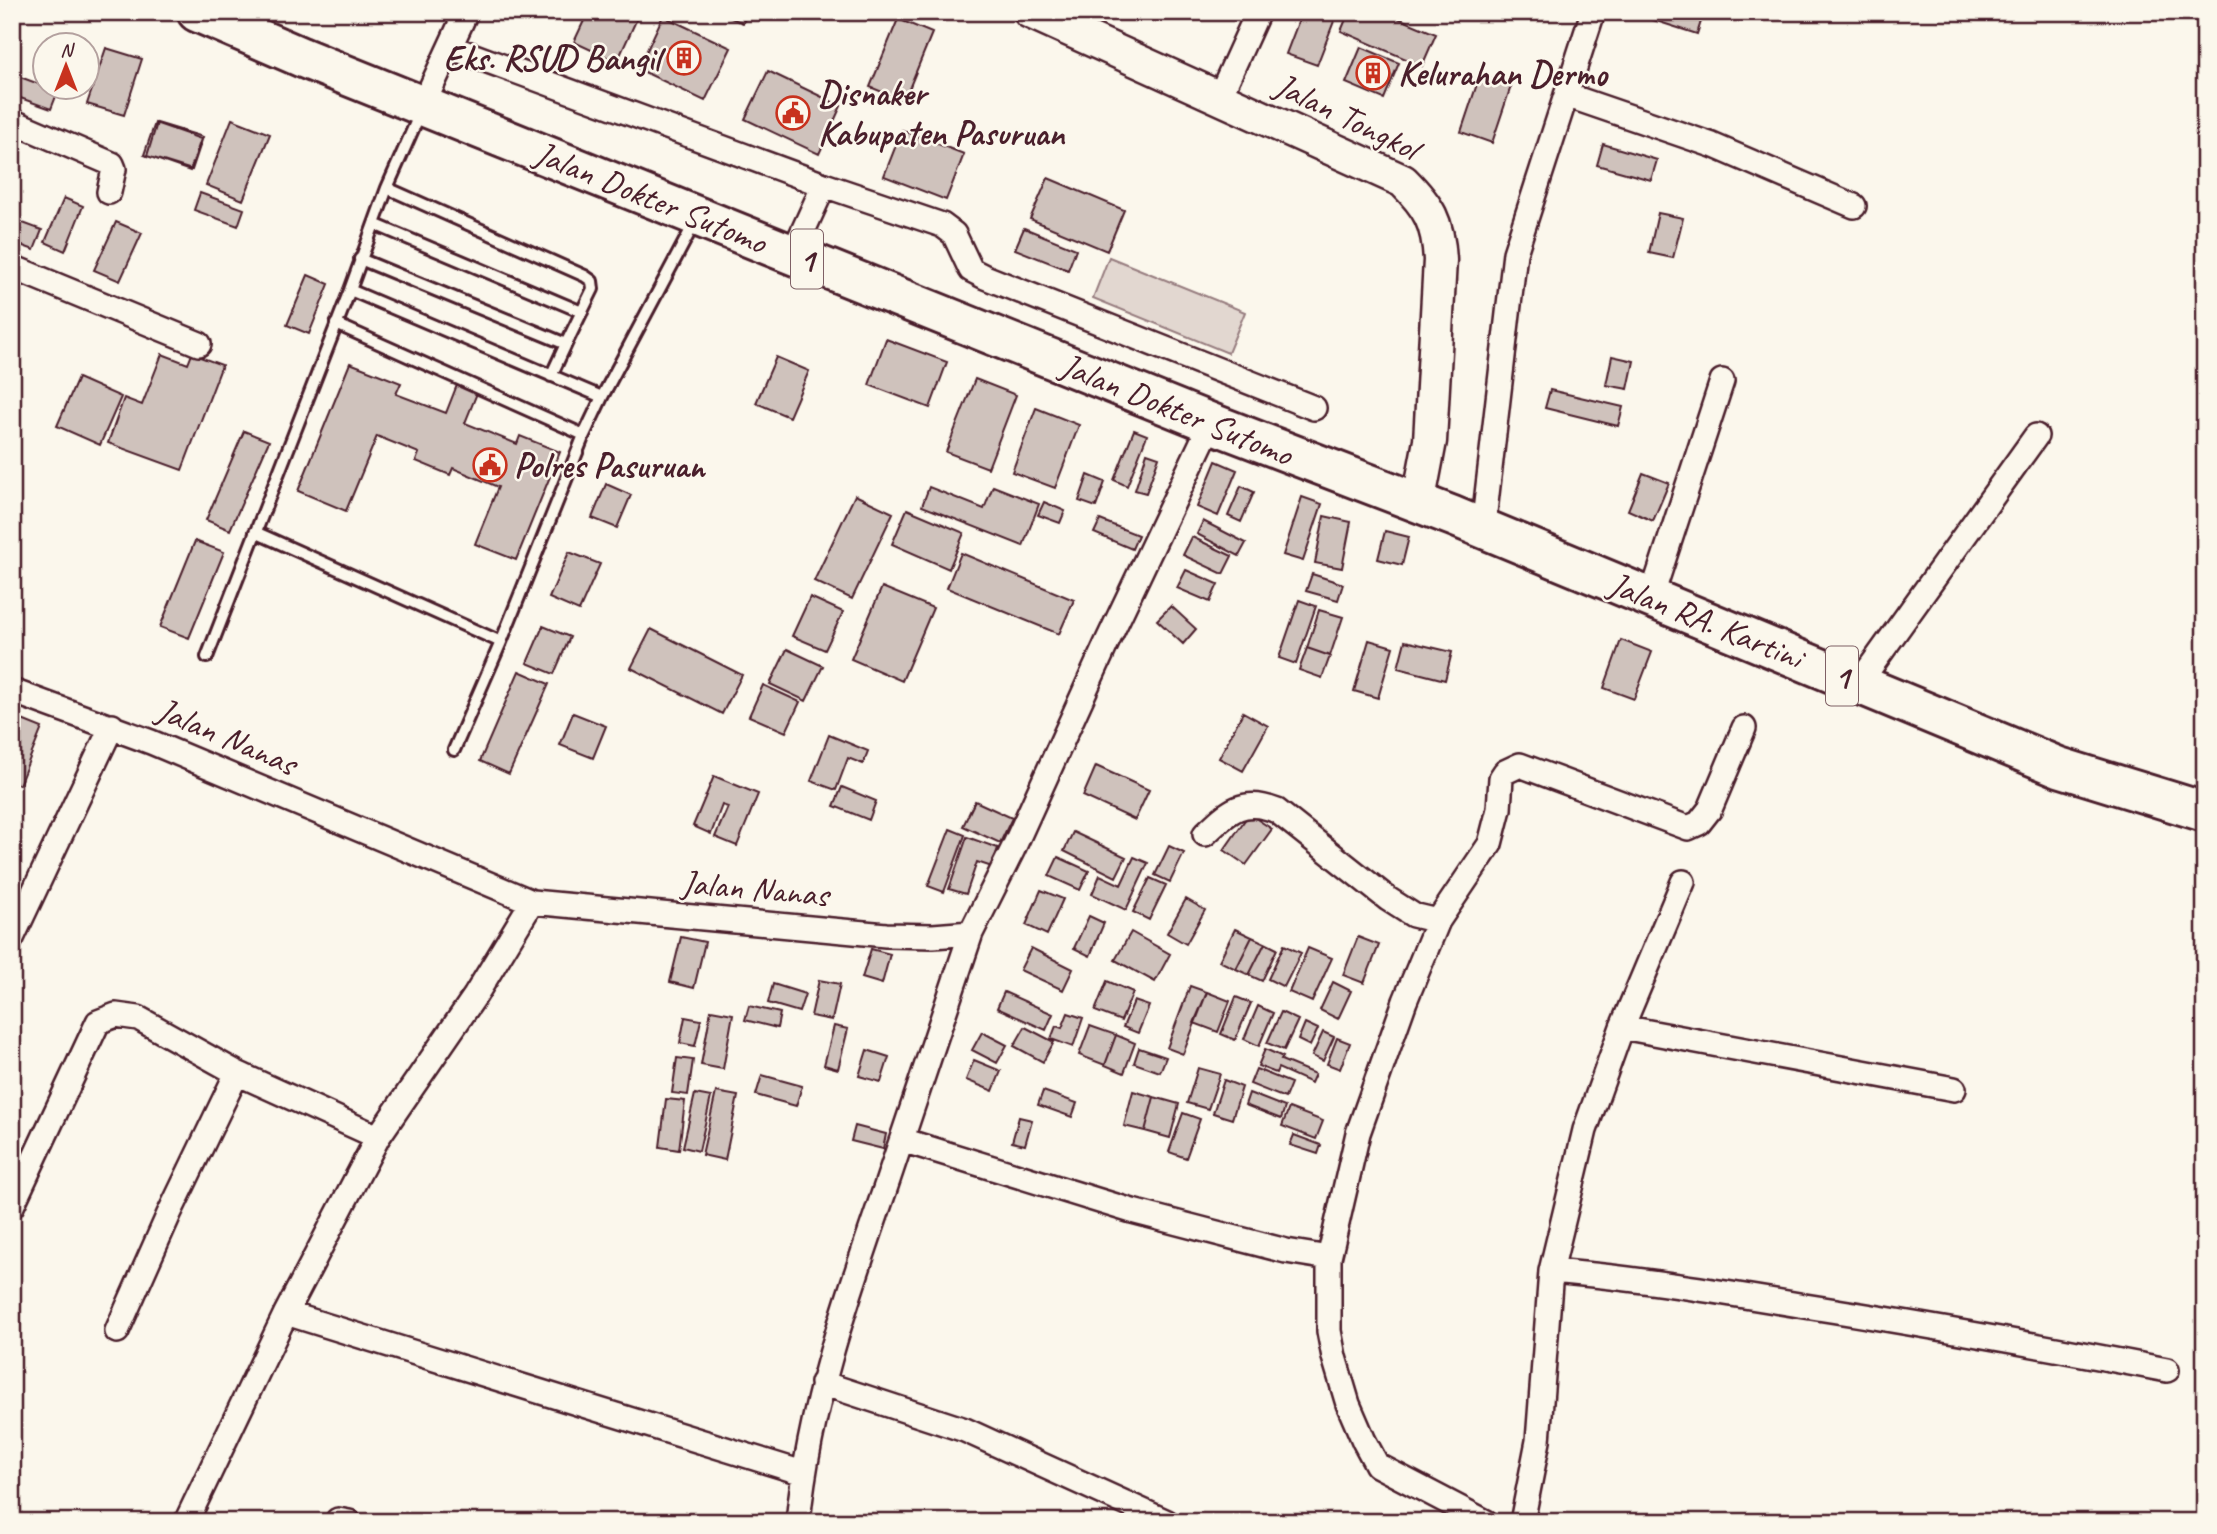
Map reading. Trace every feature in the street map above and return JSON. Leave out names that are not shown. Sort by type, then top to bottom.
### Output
[{"type":"highway","name":"Jalan Dokter Sutomo","points":[[197,12],[301,57],[1454,518]]},
{"type":"highway","name":"Jalan RA. Kartini","points":[[1454,518],[2059,767],[2205,812]]},
{"type":"street","points":[[423,105],[466,12]]},
{"type":"street","name":"Jalan Tongkol","points":[[1030,12],[1403,181],[1423,201],[1433,219],[1440,260],[1430,441],[1454,518]]},
{"type":"street","points":[[1219,98],[1258,12]]},
{"type":"street","points":[[1454,518],[1515,253],[1593,12]]},
{"type":"street","points":[[450,47],[824,185],[942,225],[954,234],[971,270],[985,277],[1314,408]]},
{"type":"street","points":[[1566,95],[1712,145],[1854,206]]},
{"type":"street","points":[[12,121],[112,164],[114,169],[109,192]]},
{"type":"street","points":[[793,253],[824,185]]},
{"type":"street","points":[[12,267],[199,344]]},
{"type":"street","points":[[1651,598],[1722,381]]},
{"type":"street","points":[[798,1522],[803,1473],[822,1383],[971,933],[1013,849],[1211,423]]},
{"type":"street","points":[[1859,683],[2036,436]]},
{"type":"street","name":"Jalan Nanas","points":[[12,691],[112,726],[532,902],[886,935],[933,936],[971,933]]},
{"type":"street","points":[[12,938],[112,726]]},
{"type":"street","points":[[1486,1522],[1377,1465],[1348,1404],[1329,1331],[1322,1257],[1358,1133],[1405,1001],[1438,921],[1490,844],[1499,809],[1501,778],[1513,767],[1520,765],[1688,828],[1699,823],[1710,809],[1744,728]]},
{"type":"street","points":[[1205,834],[1229,811],[1246,805],[1264,806],[1278,811],[1388,899],[1413,915],[1438,921]]},
{"type":"street","points":[[1522,1522],[1538,1441],[1552,1271],[1585,1129],[1622,1027],[1683,882]]},
{"type":"street","points":[[186,1522],[286,1314],[377,1136],[475,996],[532,902]]},
{"type":"street","points":[[12,1206],[98,1022],[116,1015],[138,1018],[237,1073],[377,1136]]},
{"type":"street","points":[[1622,1027],[1954,1089]]},
{"type":"street","points":[[117,1331],[169,1214],[237,1073]]},
{"type":"street","points":[[902,1140],[1132,1211],[1286,1251],[1322,1257]]},
{"type":"street","points":[[1552,1271],[1621,1277],[1733,1294],[2167,1370]]},
{"type":"street","points":[[286,1314],[803,1473]]},
{"type":"street","points":[[822,1383],[965,1430],[1167,1522]]},
{"type":"lane","points":[[207,657],[387,188],[423,105]]},
{"type":"lane","points":[[387,188],[592,281],[593,289],[551,376]]},
{"type":"lane","points":[[454,750],[501,642],[584,435],[698,216]]},
{"type":"lane","points":[[374,224],[583,312]]},
{"type":"lane","points":[[360,259],[566,344]]},
{"type":"lane","points":[[350,290],[602,397]]},
{"type":"lane","points":[[336,324],[584,435]]},
{"type":"lane","points":[[255,531],[501,642]]},
{"type":"shaded area","points":[[1109,257],[1245,312],[1228,353],[1093,298]]},
{"type":"building","points":[[588,12],[640,12],[617,62],[574,42]]},
{"type":"building","points":[[716,12],[748,12],[743,23]]},
{"type":"building","points":[[1302,12],[1326,12],[1336,16],[1317,65],[1286,54]]},
{"type":"building","points":[[1349,12],[1384,12],[1436,34],[1422,66],[1341,31]]},
{"type":"building","points":[[1649,12],[1704,12],[1697,34],[1647,18]]},
{"type":"building","name":"Eks. RSUD Bangil","points":[[663,16],[731,48],[705,101],[638,69]]},
{"type":"building","points":[[898,19],[932,33],[904,101],[870,87]]},
{"type":"building","name":"Kelurahan Dermo","points":[[1361,47],[1399,63],[1384,99],[1346,83]]},
{"type":"building","points":[[106,48],[142,59],[124,115],[87,104],[102,102],[102,60]]},
{"type":"building","name":"Disnaker Kabupaten Pasuruan","points":[[768,71],[841,106],[819,154],[745,119]]},
{"type":"building","points":[[12,74],[32,81],[32,102],[54,102],[51,109],[12,95]]},
{"type":"building","points":[[1480,75],[1511,86],[1492,143],[1461,132]]},
{"type":"building","points":[[232,119],[270,134],[243,200],[206,185]]},
{"type":"building","points":[[155,123],[201,139],[190,171],[144,155]]},
{"type":"building","points":[[157,123],[203,137],[192,170],[147,156]]},
{"type":"building","points":[[902,130],[964,154],[946,200],[884,176]]},
{"type":"building","points":[[1603,144],[1657,160],[1651,180],[1597,165]]},
{"type":"building","points":[[1048,178],[1124,210],[1107,251],[1030,219]]},
{"type":"building","points":[[200,193],[244,209],[238,226],[194,210]]},
{"type":"building","points":[[64,198],[83,206],[65,251],[45,242]]},
{"type":"building","points":[[1658,213],[1683,218],[1673,258],[1649,253]]},
{"type":"building","points":[[12,219],[42,230],[34,250],[12,242]]},
{"type":"building","points":[[116,222],[142,233],[120,281],[94,270]]},
{"type":"building","points":[[1024,228],[1076,249],[1068,270],[1015,249]]},
{"type":"building","points":[[308,275],[329,284],[309,334],[287,325]]},
{"type":"building","points":[[886,339],[947,362],[930,408],[869,385]]},
{"type":"building","points":[[162,354],[188,364],[192,354],[222,365],[182,470],[108,443],[124,398],[142,405]]},
{"type":"building","points":[[1612,356],[1634,361],[1628,389],[1606,385]]},
{"type":"building","points":[[776,357],[809,371],[789,417],[756,403]]},
{"type":"building","name":"Polres Pasuruan","points":[[350,363],[401,383],[396,394],[446,413],[457,385],[477,393],[465,423],[517,444],[520,436],[560,452],[516,560],[475,544],[498,487],[453,468],[450,475],[416,461],[419,453],[377,436],[346,511],[298,491]]},
{"type":"building","points":[[78,378],[121,397],[100,445],[57,426]]},
{"type":"building","points":[[975,379],[1016,395],[988,468],[946,452]]},
{"type":"building","points":[[1550,390],[1623,407],[1618,426],[1545,408]]},
{"type":"building","points":[[1036,408],[1079,425],[1055,488],[1012,472]]},
{"type":"building","points":[[1134,430],[1147,435],[1127,486],[1114,480]]},
{"type":"building","points":[[244,431],[269,441],[230,530],[206,520]]},
{"type":"building","points":[[1147,453],[1159,457],[1146,493],[1135,490]]},
{"type":"building","points":[[1216,461],[1237,470],[1218,516],[1197,507]]},
{"type":"building","points":[[1643,473],[1669,483],[1653,521],[1628,510]]},
{"type":"building","points":[[1088,475],[1105,482],[1096,507],[1079,501]]},
{"type":"building","points":[[606,484],[631,495],[617,528],[592,518]]},
{"type":"building","points":[[993,486],[1039,504],[1023,546],[922,506],[929,487],[984,509]]},
{"type":"building","points":[[1241,486],[1254,492],[1241,522],[1228,516]]},
{"type":"building","points":[[855,495],[893,513],[852,599],[814,581]]},
{"type":"building","points":[[1302,497],[1322,504],[1303,561],[1283,555]]},
{"type":"building","points":[[1044,502],[1065,511],[1060,523],[1038,515]]},
{"type":"building","points":[[907,509],[964,533],[949,569],[892,544]]},
{"type":"building","points":[[1324,516],[1351,522],[1342,568],[1315,563]]},
{"type":"building","points":[[1100,520],[1138,535],[1132,549],[1094,533]]},
{"type":"building","points":[[1203,521],[1246,543],[1239,556],[1197,534]]},
{"type":"building","points":[[1385,531],[1409,537],[1402,565],[1378,559]]},
{"type":"building","points":[[1192,537],[1232,556],[1223,574],[1183,555]]},
{"type":"building","points":[[195,541],[224,552],[189,638],[160,627]]},
{"type":"building","points":[[569,552],[600,564],[579,611],[549,598]]},
{"type":"building","points":[[961,553],[1074,600],[1059,634],[947,588]]},
{"type":"building","points":[[1186,570],[1218,584],[1210,602],[1177,588]]},
{"type":"building","points":[[1312,574],[1343,584],[1338,600],[1306,591]]},
{"type":"building","points":[[882,587],[933,608],[902,681],[851,659]]},
{"type":"building","points":[[810,597],[843,612],[825,650],[792,636]]},
{"type":"building","points":[[1299,600],[1316,606],[1296,664],[1279,658]]},
{"type":"building","points":[[1171,606],[1196,629],[1183,644],[1157,620]]},
{"type":"building","points":[[1319,610],[1343,617],[1330,656],[1307,648]]},
{"type":"building","points":[[543,626],[570,637],[554,674],[527,663]]},
{"type":"building","points":[[651,629],[742,675],[722,714],[631,668]]},
{"type":"building","points":[[1369,640],[1393,647],[1378,698],[1354,691]]},
{"type":"building","points":[[1621,640],[1652,652],[1634,699],[1604,688]]},
{"type":"building","points":[[1405,641],[1452,652],[1445,680],[1398,668]]},
{"type":"building","points":[[1307,648],[1330,656],[1322,678],[1299,670]]},
{"type":"building","points":[[787,649],[823,666],[806,701],[770,684]]},
{"type":"building","points":[[519,671],[549,684],[509,774],[480,761]]},
{"type":"building","points":[[763,685],[800,702],[786,732],[749,716]]},
{"type":"building","points":[[1243,712],[1268,726],[1243,771],[1219,758]]},
{"type":"building","points":[[573,713],[606,726],[593,758],[560,745]]},
{"type":"building","points":[[17,718],[42,728],[19,785],[12,782],[12,730]]},
{"type":"building","points":[[829,735],[868,751],[863,764],[848,758],[836,790],[811,781]]},
{"type":"building","points":[[1096,766],[1149,790],[1135,820],[1083,796]]},
{"type":"building","points":[[714,776],[758,794],[737,846],[715,837],[728,807],[722,805],[711,834],[693,826]]},
{"type":"building","points":[[842,787],[876,801],[869,820],[834,806]]},
{"type":"building","points":[[975,801],[1012,818],[1000,843],[963,826]]},
{"type":"building","points":[[1249,814],[1272,829],[1246,865],[1224,850]]},
{"type":"building","points":[[950,829],[965,835],[944,892],[928,886]]},
{"type":"building","points":[[1073,832],[1126,857],[1116,877],[1064,851]]},
{"type":"building","points":[[967,837],[998,848],[992,867],[977,862],[966,894],[949,889]]},
{"type":"building","points":[[1169,846],[1184,853],[1170,882],[1155,875]]},
{"type":"building","points":[[1058,857],[1089,871],[1080,890],[1049,876]]},
{"type":"building","points":[[1134,857],[1148,863],[1126,910],[1092,894],[1100,875],[1121,885]]},
{"type":"building","points":[[1150,878],[1166,885],[1149,920],[1133,912]]},
{"type":"building","points":[[1041,890],[1063,899],[1047,935],[1026,925]]},
{"type":"building","points":[[1186,899],[1205,910],[1186,944],[1167,933]]},
{"type":"building","points":[[1089,916],[1104,923],[1090,956],[1074,948]]},
{"type":"building","points":[[1235,929],[1252,937],[1236,969],[1219,961]]},
{"type":"building","points":[[1131,932],[1170,954],[1155,982],[1115,960]]},
{"type":"building","points":[[681,937],[705,942],[694,988],[670,982]]},
{"type":"building","points":[[1252,937],[1265,943],[1249,975],[1236,969]]},
{"type":"building","points":[[1358,937],[1379,945],[1364,983],[1343,975]]},
{"type":"building","points":[[1265,943],[1277,949],[1262,981],[1249,975]]},
{"type":"building","points":[[1284,945],[1301,953],[1284,987],[1268,979]]},
{"type":"building","points":[[1031,948],[1073,969],[1063,990],[1020,970]]},
{"type":"building","points":[[1308,948],[1332,958],[1312,1002],[1289,992]]},
{"type":"building","points":[[871,949],[890,954],[882,984],[862,978]]},
{"type":"building","points":[[819,980],[840,984],[832,1020],[811,1016]]},
{"type":"building","points":[[1107,981],[1133,992],[1121,1021],[1095,1011]]},
{"type":"building","points":[[1333,982],[1351,991],[1338,1019],[1320,1010]]},
{"type":"building","points":[[773,984],[805,994],[799,1012],[768,1003]]},
{"type":"building","points":[[1190,986],[1207,992],[1183,1054],[1167,1048]]},
{"type":"building","points":[[1004,992],[1053,1014],[1046,1030],[997,1008]]},
{"type":"building","points":[[1207,992],[1230,1001],[1218,1032],[1194,1023]]},
{"type":"building","points":[[1236,997],[1251,1003],[1235,1040],[1221,1034]]},
{"type":"building","points":[[1134,1001],[1149,1006],[1138,1033],[1123,1027]]},
{"type":"building","points":[[749,1006],[780,1013],[777,1028],[745,1020]]},
{"type":"building","points":[[1258,1006],[1273,1013],[1259,1046],[1244,1039]]},
{"type":"building","points":[[711,1010],[733,1014],[723,1069],[701,1065]]},
{"type":"building","points":[[1281,1012],[1298,1020],[1284,1050],[1267,1043]]},
{"type":"building","points":[[1068,1013],[1083,1018],[1073,1047],[1051,1039],[1056,1026],[1062,1028]]},
{"type":"building","points":[[685,1017],[701,1020],[695,1046],[680,1043]]},
{"type":"building","points":[[1305,1023],[1318,1029],[1310,1046],[1298,1040]]},
{"type":"building","points":[[834,1026],[848,1029],[838,1069],[824,1065]]},
{"type":"building","points":[[1090,1026],[1116,1035],[1105,1065],[1079,1055]]},
{"type":"building","points":[[1025,1027],[1054,1042],[1043,1062],[1014,1046]]},
{"type":"building","points":[[982,1032],[1007,1045],[997,1063],[972,1050]]},
{"type":"building","points":[[1323,1032],[1334,1037],[1323,1061],[1312,1056]]},
{"type":"building","points":[[1116,1035],[1135,1043],[1124,1073],[1105,1065]]},
{"type":"building","points":[[1337,1038],[1350,1043],[1340,1069],[1327,1064]]},
{"type":"building","points":[[1139,1048],[1166,1057],[1160,1072],[1134,1063]]},
{"type":"building","points":[[1265,1049],[1283,1057],[1281,1060],[1315,1074],[1311,1083],[1278,1068],[1276,1073],[1258,1066]]},
{"type":"building","points":[[867,1050],[889,1057],[881,1082],[859,1076]]},
{"type":"building","points":[[677,1058],[693,1060],[688,1095],[672,1093]]},
{"type":"building","points":[[974,1060],[1001,1071],[993,1091],[966,1080]]},
{"type":"building","points":[[1198,1068],[1220,1074],[1208,1109],[1187,1103]]},
{"type":"building","points":[[1256,1069],[1291,1083],[1285,1098],[1250,1084]]},
{"type":"building","points":[[762,1075],[802,1086],[796,1106],[756,1095]]},
{"type":"building","points":[[1224,1080],[1242,1087],[1232,1119],[1213,1113]]},
{"type":"building","points":[[1043,1091],[1077,1103],[1072,1117],[1038,1105]]},
{"type":"building","points":[[1133,1091],[1154,1097],[1145,1131],[1124,1126]]},
{"type":"building","points":[[716,1092],[738,1096],[725,1160],[702,1155]]},
{"type":"building","points":[[1249,1093],[1285,1107],[1281,1119],[1245,1105]]},
{"type":"building","points":[[695,1094],[711,1097],[699,1151],[683,1147]]},
{"type":"building","points":[[1154,1097],[1179,1104],[1170,1138],[1145,1131]]},
{"type":"building","points":[[666,1099],[685,1101],[679,1150],[660,1147]]},
{"type":"building","points":[[1289,1108],[1323,1121],[1316,1139],[1282,1126]]},
{"type":"building","points":[[1183,1113],[1200,1119],[1186,1158],[1169,1152]]},
{"type":"building","points":[[1019,1117],[1032,1120],[1025,1145],[1012,1142]]},
{"type":"building","points":[[855,1126],[886,1134],[883,1149],[851,1141]]},
{"type":"building","points":[[1294,1135],[1321,1145],[1318,1154],[1290,1145]]},
{"type":"place","name":"Eks. RSUD Bangil","points":[[684,58]]},
{"type":"place","name":"Kelurahan Dermo","points":[[1373,73]]},
{"type":"place","name":"Disnaker Kabupaten Pasuruan","points":[[793,113]]},
{"type":"place","name":"Polres Pasuruan","points":[[490,465]]}]
